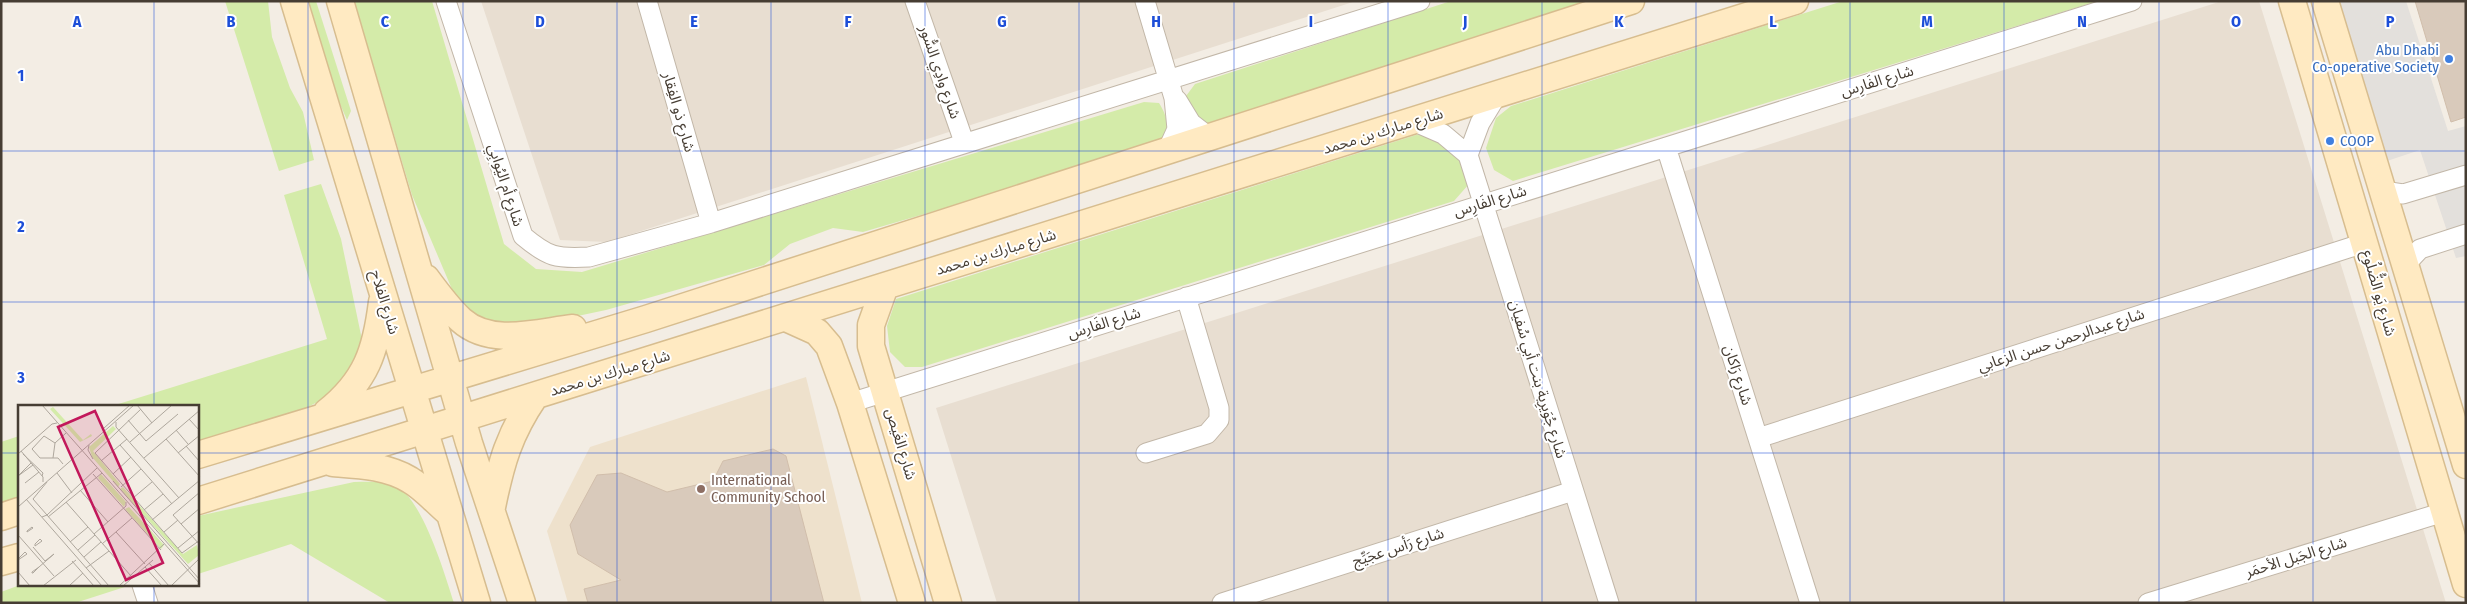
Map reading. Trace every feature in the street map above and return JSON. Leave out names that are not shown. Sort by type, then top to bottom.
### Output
[{"type":"main road","name":"شارع الفلاح","points":[[294,1],[477,603]]},
{"type":"main road","points":[[340,1],[461,418],[522,603]]},
{"type":"main road","points":[[199,455],[646,319],[1631,1]]},
{"type":"main road","name":"شارع مبارك بن محمد","points":[[199,501],[1795,1]]},
{"type":"main road","name":"شارع يَو الضُّلُوع","points":[[2292,1],[2466,584]]},
{"type":"main road","points":[[2325,1],[2466,465]]},
{"type":"main road","points":[[418,268],[444,302],[462,321],[485,333],[509,336],[646,319]]},
{"type":"main road","name":"شارع الغَيص","points":[[885,286],[873,315],[870,336],[948,603]]},
{"type":"main road","points":[[322,416],[345,397],[361,378],[372,354],[379,329],[383,296]]},
{"type":"main road","points":[[786,318],[809,328],[824,338],[833,354],[912,603]]},
{"type":"main road","points":[[492,508],[499,472],[508,443],[520,418],[535,396]]},
{"type":"main road","points":[[323,462],[369,467],[394,473],[414,483],[449,512]]},
{"type":"main road","points":[[1,517],[18,512]]},
{"type":"main road","points":[[1,562],[18,557]]},
{"type":"street","name":"شارع ذو الفِقار","points":[[647,1],[712,223]]},
{"type":"street","name":"شارع وادِي السُّور","points":[[915,1],[964,142]]},
{"type":"street","points":[[1145,1],[1174,98],[1177,129],[1167,151]]},
{"type":"street","name":"شارع الفَارِس","points":[[850,403],[2132,1]]},
{"type":"street","name":"شارع أم اليُوابِي","points":[[450,2],[523,236],[542,253],[569,258],[589,256],[712,223],[964,142],[1412,3]]},
{"type":"street","points":[[1413,121],[1443,134],[1468,155],[1480,123],[1497,95]]},
{"type":"street","points":[[1174,98],[1180,103],[1191,123],[1209,137]]},
{"type":"street","name":"شارع رَاكان","points":[[1666,147],[1810,603]]},
{"type":"street","name":"شارع جُوَيرِية بنت أبي سُفيان","points":[[1468,155],[1609,603]]},
{"type":"street","points":[[2383,191],[2404,194],[2466,175]]},
{"type":"street","points":[[2405,265],[2420,250],[2466,234]]},
{"type":"street","name":"شارع عبدالرحمن حسن الزعابي","points":[[1758,438],[2364,243]]},
{"type":"street","points":[[1146,453],[1207,434],[1219,420],[1219,408],[1186,298]]},
{"type":"street","name":"شارع رَأس عجَيِّج","points":[[1222,603],[1574,491]]},
{"type":"street","name":"شارع الجَبل الأحمَر","points":[[2148,603],[2444,512]]},
{"type":"street","points":[[142,586],[148,603]]},
{"type":"shaded area","points":[[481,1],[1356,1],[607,242],[560,240]]},
{"type":"shaded area","points":[[2222,1],[2259,1],[2446,603],[997,603],[936,408]]},
{"type":"shaded area","points":[[2338,1],[2406,1],[2448,131],[2466,126],[2466,256],[2456,258],[2420,150],[2387,161]]},
{"type":"shaded area","name":"International Community School","points":[[806,377],[862,603],[568,603],[547,531],[590,447]]},
{"type":"green space","points":[[225,1],[268,1],[272,37],[290,88],[303,112],[314,160],[279,171]]},
{"type":"green space","points":[[301,1],[316,1],[351,111],[347,120],[319,56]]},
{"type":"green space","points":[[354,1],[432,1],[504,244],[536,269],[582,272],[1144,102],[1159,103],[1166,118],[1167,128],[1162,144],[863,232],[833,228],[790,244],[764,265],[606,310],[516,329],[480,323],[454,294],[412,195]]},
{"type":"green space","points":[[1451,1],[1593,1],[1208,129],[1189,112],[1186,96],[1195,84]]},
{"type":"green space","points":[[1843,1],[2098,1],[1513,181],[1494,170],[1486,148],[1496,118],[1511,106]]},
{"type":"green space","points":[[1416,135],[1443,136],[1463,161],[1469,184],[1454,201],[922,367],[905,367],[890,352],[887,326],[896,299]]},
{"type":"green space","points":[[321,184],[341,239],[361,335],[361,353],[333,394],[277,423],[199,447],[199,405],[115,405],[327,339],[284,195]]},
{"type":"green space","points":[[18,436],[18,500],[1,506],[1,442]]},
{"type":"green space","points":[[354,482],[377,482],[394,485],[408,496],[425,524],[454,603],[390,603],[291,544],[199,574],[199,516]]},
{"type":"green space","points":[[18,586],[128,586],[75,603],[1,603],[1,592]]},
{"type":"building","name":"Abu Dhabi Co-operative Society","points":[[2415,1],[2466,1],[2466,117],[2451,122]]},
{"type":"building","points":[[773,449],[786,456],[824,603],[588,603],[584,589],[621,580],[578,554],[570,525],[597,475],[621,473],[667,492],[713,481],[723,461]]},
{"type":"place","name":"Abu Dhabi Co-operative Society","points":[[2449,59]]},
{"type":"place","name":"COOP","points":[[2330,141]]},
{"type":"place","name":"International Community School","points":[[701,489]]}]
